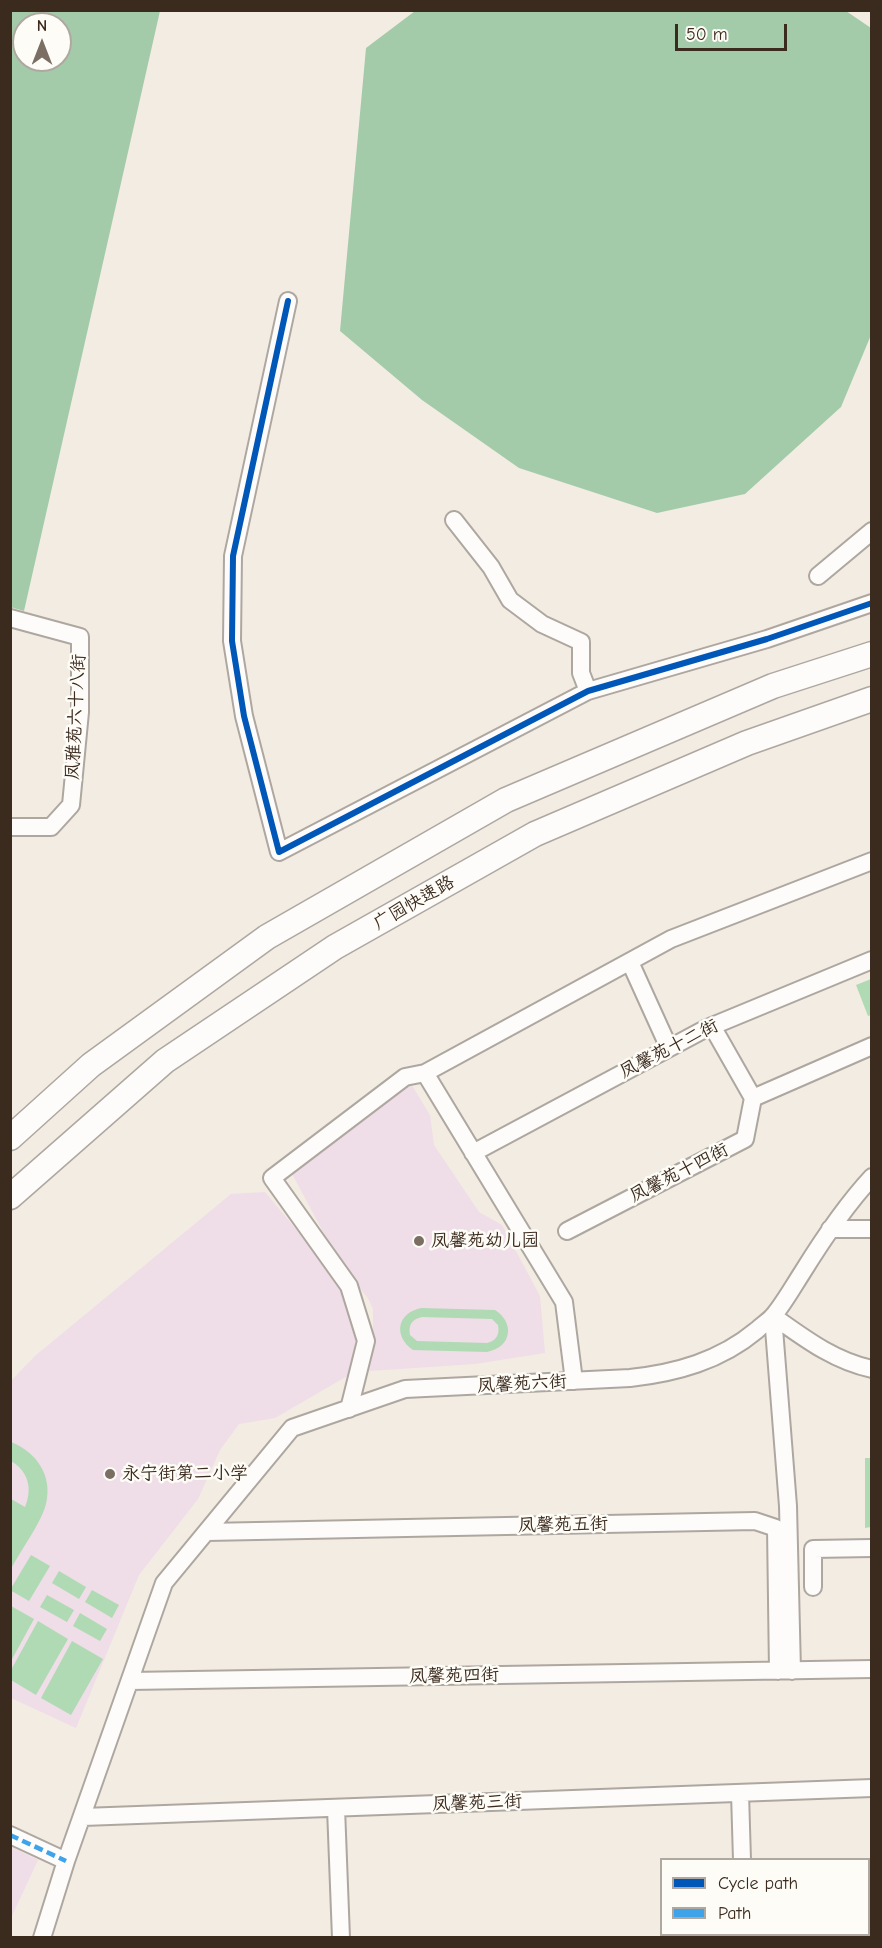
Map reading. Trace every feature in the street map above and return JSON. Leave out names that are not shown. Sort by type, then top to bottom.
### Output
[{"type":"highway","points":[[10,1138],[91,1065],[267,937],[506,800],[772,686],[872,654]]},
{"type":"highway","name":"广园快速路","points":[[10,1197],[165,1061],[335,947],[536,834],[747,743],[872,699]]},
{"type":"street","points":[[288,301],[233,556],[232,641],[244,717],[279,852],[588,690],[767,639],[872,603]]},
{"type":"street","points":[[454,520],[491,567],[510,600],[542,624],[581,642],[581,673],[588,690]]},
{"type":"street","points":[[818,576],[872,531]]},
{"type":"street","name":"凤雅苑六十八街","points":[[10,618],[80,637],[80,712],[70,805],[51,826],[10,827]]},
{"type":"street","points":[[349,1409],[366,1341],[349,1286],[272,1178],[405,1077],[425,1073],[671,939],[872,861]]},
{"type":"street","name":"凤馨苑十二街","points":[[473,1153],[712,1026],[872,960]]},
{"type":"street","points":[[630,962],[669,1048]]},
{"type":"street","points":[[712,1026],[753,1098],[872,1046]]},
{"type":"street","points":[[425,1073],[564,1302],[574,1381]]},
{"type":"street","name":"凤馨苑十四街","points":[[567,1231],[745,1139],[753,1098]]},
{"type":"street","name":"凤馨苑六街","points":[[42,1938],[66,1861],[164,1583],[292,1428],[405,1389],[574,1381],[662,1374],[693,1366],[722,1353],[749,1336],[773,1316],[852,1198],[872,1177]]},
{"type":"street","points":[[830,1229],[872,1229]]},
{"type":"street","points":[[773,1316],[814,1346],[872,1369]]},
{"type":"street","points":[[773,1316],[788,1506],[785,1671]]},
{"type":"street","name":"凤馨苑五街","points":[[207,1532],[755,1521],[776,1528],[785,1671]]},
{"type":"street","points":[[813,1587],[813,1549],[872,1548]]},
{"type":"street","name":"凤馨苑四街","points":[[130,1681],[872,1669]]},
{"type":"street","name":"凤馨苑三街","points":[[83,1817],[872,1788]]},
{"type":"street","points":[[740,1793],[742,1858]]},
{"type":"street","points":[[336,1808],[341,1938]]},
{"type":"street","points":[[10,1835],[66,1861]]},
{"type":"shaded area","name":"凤馨苑幼儿园","points":[[411,1084],[430,1115],[434,1145],[479,1212],[502,1225],[540,1296],[545,1353],[475,1364],[369,1371],[373,1309],[369,1300],[336,1256],[290,1170]]},
{"type":"shaded area","name":"永宁街第二小学","points":[[265,1192],[336,1277],[357,1331],[349,1375],[275,1418],[239,1424],[220,1450],[198,1499],[139,1575],[76,1728],[11,1698],[11,1381],[35,1356],[231,1194]]},
{"type":"shaded area","points":[[11,1847],[38,1860],[11,1918]]},
{"type":"green space","points":[[10,11],[160,11],[24,611],[10,607]]},
{"type":"green space","points":[[415,11],[846,11],[871,28],[871,335],[841,407],[745,494],[657,513],[519,468],[422,400],[340,331],[366,48]]},
{"type":"green space","points":[[871,979],[871,1015],[868,1016],[856,985]]},
{"type":"green space","points":[[421,1308],[495,1310],[506,1321],[508,1334],[502,1345],[487,1352],[413,1350],[402,1338],[400,1326],[407,1315]],"holes":[[[422,1317],[492,1319],[498,1325],[498,1335],[493,1341],[487,1343],[417,1341],[410,1335],[412,1323]]]},
{"type":"green space","points":[[11,1442],[35,1458],[45,1474],[48,1493],[40,1520],[11,1569],[11,1499],[25,1507],[29,1487],[25,1475],[11,1461]]},
{"type":"green space","points":[[865,1458],[871,1458],[871,1527],[865,1528]]},
{"type":"green space","points":[[31,1555],[50,1566],[29,1601],[10,1590]]},
{"type":"green space","points":[[59,1571],[86,1587],[79,1599],[52,1583]]},
{"type":"green space","points":[[92,1590],[119,1605],[112,1618],[85,1602]]},
{"type":"green space","points":[[47,1595],[74,1610],[67,1622],[40,1607]]},
{"type":"green space","points":[[11,1606],[34,1619],[11,1661]]},
{"type":"green space","points":[[80,1613],[107,1629],[100,1641],[73,1626]]},
{"type":"green space","points":[[38,1621],[68,1639],[36,1695],[11,1680],[11,1670]]},
{"type":"green space","points":[[72,1641],[103,1659],[71,1715],[41,1698]]},
{"type":"marked path","points":[[10,1835],[66,1861]]},
{"type":"cycle path","points":[[288,301],[233,556],[232,641],[244,716],[279,852],[588,691],[767,639],[872,603]]},
{"type":"place","name":"凤馨苑幼儿园","points":[[419,1241]]},
{"type":"place","name":"永宁街第二小学","points":[[110,1474]]}]
